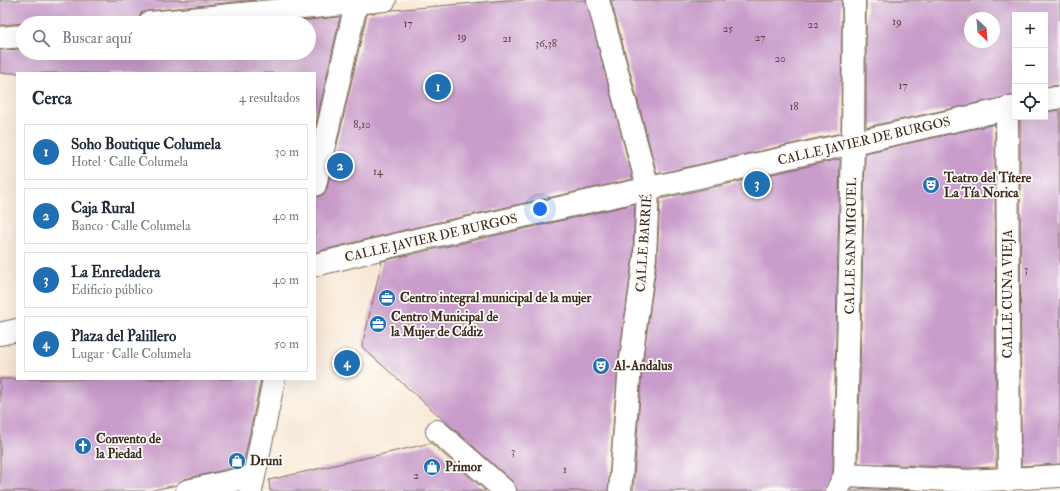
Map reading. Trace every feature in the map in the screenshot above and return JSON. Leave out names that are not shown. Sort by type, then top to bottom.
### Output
[{"type":"street","points":[[215,16],[357,1],[385,0]]},
{"type":"street","name":"CALLE BARRIÉ","points":[[598,0],[648,188],[645,257],[630,366],[620,491]]},
{"type":"street","name":"CALLE SAN MIGUEL","points":[[841,483],[853,144],[854,0]]},
{"type":"street","points":[[316,181],[357,1]]},
{"type":"street","points":[[0,38],[16,37]]},
{"type":"street","points":[[1048,99],[1060,97]]},
{"type":"street","name":"CALLE JAVIER DE BURGOS","points":[[316,265],[648,188],[1011,108]]},
{"type":"street","name":"CALLE CUNA VIEJA","points":[[1002,486],[1011,108]]},
{"type":"street","points":[[0,334],[16,330]]},
{"type":"street","points":[[187,491],[252,483],[274,380]]},
{"type":"street","points":[[437,431],[505,491]]},
{"type":"street","points":[[841,483],[968,481],[1002,486],[1057,481]]},
{"type":"building","points":[[0,0],[256,0],[148,11],[141,13],[140,16],[16,16],[16,24],[0,25]]},
{"type":"building","points":[[508,0],[586,0],[633,179],[417,227],[316,252],[316,197],[324,194],[327,188],[367,14],[392,10]]},
{"type":"building","points":[[611,0],[842,0],[841,133],[657,174]]},
{"type":"building","points":[[866,0],[1060,0],[1060,85],[1048,87],[1048,12],[1012,12],[1012,96],[866,127]]},
{"type":"building","points":[[340,17],[316,125],[316,72],[0,73],[0,50],[16,49],[16,60],[316,60],[316,19]]},
{"type":"building","points":[[1060,110],[1060,464],[1021,466],[1020,120],[1048,120],[1048,112]]},
{"type":"building","points":[[995,124],[996,467],[968,468],[858,463],[865,153]]},
{"type":"building","points":[[840,159],[833,472],[825,491],[633,491],[642,367],[657,259],[660,199]]},
{"type":"building","points":[[635,204],[633,256],[618,365],[608,491],[517,491],[513,482],[362,347],[382,261]]},
{"type":"building","name":"Convento de la Piedad","points":[[0,379],[261,380],[243,466],[184,479],[177,485],[148,491],[0,491]]},
{"type":"building","points":[[431,443],[486,491],[270,491],[269,480]]},
{"type":"building","points":[[853,488],[916,491],[851,491]]},
{"type":"place","name":"Soho Boutique Columela","points":[[438,87]]},
{"type":"place","name":"Caja Rural","points":[[340,166]]},
{"type":"place","name":"La Enredadera","points":[[757,184]]},
{"type":"place","name":"Teatro del Títere La Tía Norica","points":[[931,185]]},
{"type":"place","name":"Centro integral municipal de la mujer","points":[[387,298]]},
{"type":"place","name":"Centro Municipal de la Mujer de Cádiz","points":[[378,324]]},
{"type":"place","name":"Plaza del Palillero","points":[[347,363]]},
{"type":"place","name":"Al-Andalus","points":[[601,366]]},
{"type":"place","name":"Convento de la Piedad","points":[[83,446]]},
{"type":"place","name":"Druni","points":[[237,461]]},
{"type":"place","name":"Primor","points":[[432,467]]}]
